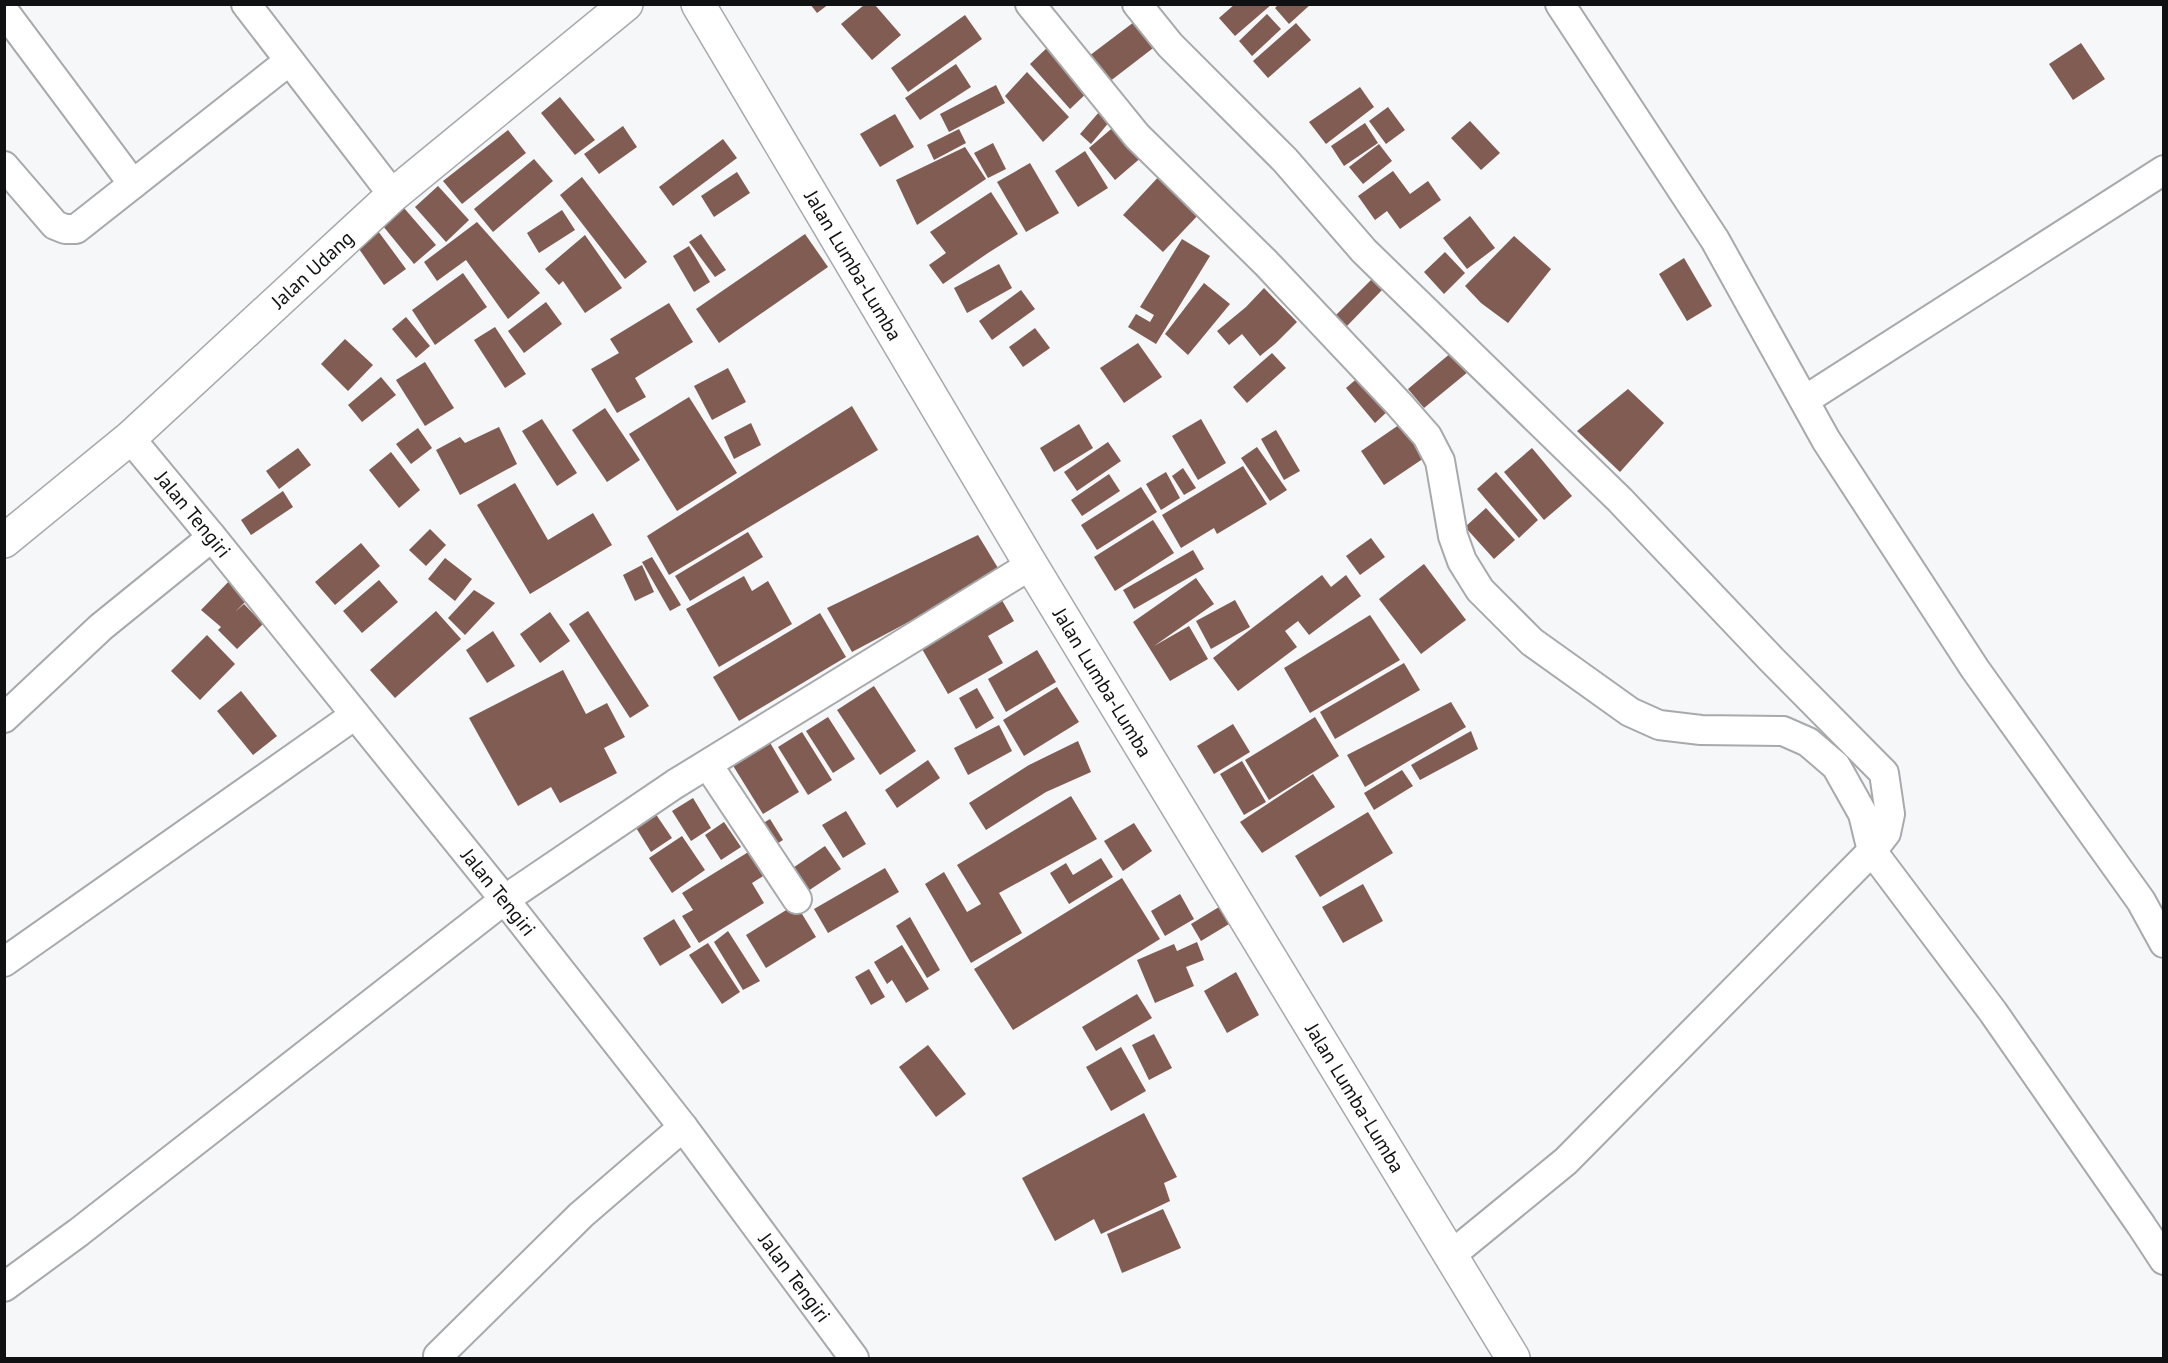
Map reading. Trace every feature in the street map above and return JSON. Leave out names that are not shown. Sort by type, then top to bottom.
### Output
[{"type":"main road","name":"Jalan Udang","points":[[4,541],[130,438],[393,195],[626,4]]},
{"type":"main road","name":"Jalan Lumba-Lumba","points":[[698,4],[1031,565],[1513,1359]]},
{"type":"street","points":[[246,4],[393,195]]},
{"type":"street","points":[[1030,4],[1137,136],[1266,263],[1398,402],[1427,436],[1440,461],[1453,536],[1462,561],[1480,590],[1532,642],[1630,712],[1659,725],[1701,730],[1783,731],[1808,742],[1836,766],[1863,814],[1872,851],[1993,1012],[2163,1260]]},
{"type":"street","points":[[1560,4],[1715,240],[1826,440],[1975,669],[2141,901],[2163,943]]},
{"type":"street","points":[[1141,6],[1170,45],[1285,160],[1364,251],[1620,500],[1772,660],[1884,773],[1890,814],[1886,833],[1872,851],[1566,1161],[1450,1256]]},
{"type":"street","points":[[4,11],[133,184]]},
{"type":"street","points":[[4,166],[55,225],[65,229],[76,229],[289,61]]},
{"type":"street","points":[[1805,400],[2163,170]]},
{"type":"street","name":"Jalan Tengiri","points":[[130,438],[504,900],[683,1127],[854,1359]]},
{"type":"street","points":[[4,718],[101,627],[212,537]]},
{"type":"street","points":[[4,1287],[79,1232],[504,900],[675,784],[1031,565]]},
{"type":"street","points":[[4,962],[355,715]]},
{"type":"street","points":[[708,765],[797,899]]},
{"type":"street","points":[[438,1356],[581,1215],[683,1127]]},
{"type":"building","points":[[810,4],[829,4],[817,13]]},
{"type":"building","points":[[1235,4],[1272,4],[1235,36],[1219,18]]},
{"type":"building","points":[[1279,4],[1311,4],[1289,24],[1275,8]]},
{"type":"building","points":[[864,5],[875,5],[901,35],[872,60],[841,24]]},
{"type":"building","points":[[1267,14],[1281,29],[1252,56],[1239,41]]},
{"type":"building","points":[[965,15],[982,39],[908,92],[891,68]]},
{"type":"building","points":[[1142,16],[1161,42],[1109,82],[1089,56]]},
{"type":"building","points":[[1296,23],[1311,40],[1268,78],[1253,61]]},
{"type":"building","points":[[2081,43],[2105,79],[2073,100],[2049,64]]},
{"type":"building","points":[[1050,45],[1091,89],[1070,109],[1030,64]]},
{"type":"building","points":[[956,64],[971,87],[920,120],[905,98]]},
{"type":"building","points":[[1027,72],[1069,117],[1043,142],[1005,96]]},
{"type":"building","points":[[996,85],[1005,103],[949,132],[940,114]]},
{"type":"building","points":[[1360,87],[1374,107],[1326,144],[1309,122]]},
{"type":"building","points":[[560,97],[595,140],[575,155],[541,113]]},
{"type":"building","points":[[1388,107],[1405,130],[1386,144],[1369,121]]},
{"type":"building","points":[[1100,111],[1110,121],[1091,144],[1080,134]]},
{"type":"building","points":[[895,114],[914,147],[880,167],[860,134]]},
{"type":"building","points":[[1470,121],[1500,153],[1481,170],[1451,138]]},
{"type":"building","points":[[1365,123],[1378,143],[1344,166],[1331,146]]},
{"type":"building","points":[[1117,124],[1143,156],[1115,180],[1089,148]]},
{"type":"building","points":[[623,126],[637,147],[599,174],[584,154]]},
{"type":"building","points":[[959,129],[966,143],[934,160],[927,145]]},
{"type":"building","points":[[508,130],[526,153],[462,204],[443,181]]},
{"type":"building","points":[[723,139],[737,158],[673,206],[659,187]]},
{"type":"building","points":[[993,143],[1006,169],[988,178],[974,153]]},
{"type":"building","points":[[1379,144],[1392,161],[1363,184],[1349,167]]},
{"type":"building","points":[[965,147],[986,179],[917,225],[896,180]]},
{"type":"building","points":[[1085,151],[1108,188],[1078,207],[1055,171]]},
{"type":"building","points":[[534,159],[553,181],[493,232],[474,209]]},
{"type":"building","points":[[1030,163],[1059,213],[1026,232],[997,182]]},
{"type":"building","points":[[1393,171],[1410,194],[1428,181],[1441,200],[1400,229],[1387,211],[1375,220],[1358,196]]},
{"type":"building","points":[[737,172],[750,193],[714,217],[701,196]]},
{"type":"building","points":[[1162,173],[1202,211],[1163,252],[1123,215]]},
{"type":"building","points":[[582,177],[647,262],[625,279],[560,195]]},
{"type":"building","points":[[438,186],[469,220],[446,242],[415,207]]},
{"type":"building","points":[[991,192],[1018,234],[943,284],[929,265],[946,253],[930,232]]},
{"type":"building","points":[[404,208],[436,245],[414,264],[383,226]]},
{"type":"building","points":[[562,210],[575,230],[539,253],[527,233]]},
{"type":"building","points":[[1470,216],[1495,248],[1467,269],[1443,238]]},
{"type":"building","points":[[477,222],[540,293],[508,319],[466,260],[437,281],[424,262]]},
{"type":"building","points":[[378,231],[406,269],[384,285],[357,246]]},
{"type":"building","points":[[701,234],[726,270],[715,277],[689,242]]},
{"type":"building","points":[[805,234],[828,267],[719,343],[696,309]]},
{"type":"building","points":[[585,235],[622,288],[585,313],[563,281],[559,285],[545,269]]},
{"type":"building","points":[[1514,236],[1551,269],[1508,323],[1481,303],[1465,286]]},
{"type":"building","points":[[1182,239],[1210,256],[1156,344],[1128,327],[1136,314],[1150,322],[1154,315],[1140,307]]},
{"type":"building","points":[[689,246],[710,282],[694,292],[673,256]]},
{"type":"building","points":[[1445,252],[1465,273],[1444,294],[1424,272]]},
{"type":"building","points":[[1684,258],[1712,306],[1687,321],[1659,274]]},
{"type":"building","points":[[999,264],[1012,288],[967,313],[954,288]]},
{"type":"building","points":[[463,273],[487,307],[435,345],[412,310]]},
{"type":"building","points":[[1372,279],[1383,289],[1346,327],[1335,316]]},
{"type":"building","points":[[1204,283],[1230,304],[1188,355],[1165,334]]},
{"type":"building","points":[[1264,288],[1297,322],[1260,356],[1242,334],[1229,345],[1217,331],[1246,307]]},
{"type":"building","points":[[1021,290],[1035,309],[992,340],[979,321]]},
{"type":"building","points":[[546,302],[562,324],[524,353],[508,331]]},
{"type":"building","points":[[669,303],[693,342],[635,378],[646,397],[617,413],[591,369],[619,353],[610,339]]},
{"type":"building","points":[[406,317],[430,346],[416,358],[392,329]]},
{"type":"building","points":[[495,327],[526,374],[505,388],[474,340]]},
{"type":"building","points":[[1035,328],[1050,348],[1023,367],[1009,347]]},
{"type":"building","points":[[345,339],[373,365],[348,391],[321,364]]},
{"type":"building","points":[[1138,343],[1162,377],[1124,403],[1100,368]]},
{"type":"building","points":[[1458,347],[1474,367],[1424,408],[1408,389]]},
{"type":"building","points":[[1272,353],[1286,368],[1247,403],[1233,387]]},
{"type":"building","points":[[425,362],[454,408],[425,426],[396,380]]},
{"type":"building","points":[[728,368],[746,402],[712,420],[694,386]]},
{"type":"building","points":[[1360,376],[1389,410],[1375,423],[1346,388]]},
{"type":"building","points":[[381,377],[396,395],[362,422],[348,405]]},
{"type":"building","points":[[1628,389],[1664,423],[1620,472],[1577,431]]},
{"type":"building","points":[[689,397],[737,473],[677,511],[629,434]]},
{"type":"building","points":[[852,406],[878,450],[669,575],[647,536]]},
{"type":"building","points":[[605,408],[640,460],[607,482],[572,430]]},
{"type":"building","points":[[1409,418],[1433,452],[1384,485],[1361,451]]},
{"type":"building","points":[[542,419],[577,473],[557,486],[522,431]]},
{"type":"building","points":[[1201,419],[1226,463],[1198,480],[1172,436]]},
{"type":"building","points":[[751,423],[761,445],[734,459],[724,437]]},
{"type":"building","points":[[1079,424],[1093,448],[1054,472],[1040,448]]},
{"type":"building","points":[[499,427],[517,464],[460,495],[436,450],[460,437],[465,443]]},
{"type":"building","points":[[418,428],[432,448],[411,464],[396,444]]},
{"type":"building","points":[[1276,430],[1300,471],[1284,480],[1261,439]]},
{"type":"building","points":[[1108,442],[1121,461],[1077,491],[1064,472]]},
{"type":"building","points":[[1257,447],[1287,490],[1270,501],[1241,458]]},
{"type":"building","points":[[298,448],[311,465],[279,489],[266,471]]},
{"type":"building","points":[[1532,448],[1572,496],[1544,520],[1504,472]]},
{"type":"building","points":[[391,452],[420,490],[399,508],[369,470]]},
{"type":"building","points":[[1243,466],[1267,504],[1217,534],[1214,528],[1181,548],[1162,515]]},
{"type":"building","points":[[1183,468],[1196,488],[1184,495],[1172,476]]},
{"type":"building","points":[[1166,472],[1180,498],[1161,510],[1146,484]]},
{"type":"building","points":[[1496,472],[1538,520],[1519,538],[1477,489]]},
{"type":"building","points":[[1109,474],[1120,491],[1082,516],[1071,500]]},
{"type":"building","points":[[515,483],[548,540],[593,513],[612,545],[530,594],[477,505]]},
{"type":"building","points":[[1141,487],[1157,512],[1097,550],[1081,525]]},
{"type":"building","points":[[283,491],[293,507],[251,535],[241,520]]},
{"type":"building","points":[[1486,508],[1515,540],[1494,559],[1465,527]]},
{"type":"building","points":[[1153,520],[1174,553],[1115,591],[1094,557]]},
{"type":"building","points":[[430,529],[446,545],[426,566],[409,550]]},
{"type":"building","points":[[748,532],[763,557],[690,601],[675,576]]},
{"type":"building","points":[[978,535],[1001,573],[852,652],[827,608]]},
{"type":"building","points":[[1371,538],[1385,557],[1360,575],[1346,556]]},
{"type":"building","points":[[361,543],[380,566],[335,605],[315,582]]},
{"type":"building","points":[[1193,550],[1204,569],[1134,609],[1123,590]]},
{"type":"building","points":[[652,557],[681,605],[670,611],[642,562]]},
{"type":"building","points":[[445,558],[472,579],[455,601],[428,579]]},
{"type":"building","points":[[1424,564],[1466,620],[1421,654],[1379,599]]},
{"type":"building","points":[[642,565],[654,592],[635,601],[623,575]]},
{"type":"building","points":[[236,574],[253,594],[235,612],[244,604],[263,624],[237,649],[218,630],[221,627],[201,610]]},
{"type":"building","points":[[1322,575],[1331,587],[1346,575],[1361,596],[1309,635],[1298,621],[1285,631],[1297,647],[1238,691],[1213,658]]},
{"type":"building","points":[[744,576],[752,591],[768,581],[792,624],[719,667],[686,609]]},
{"type":"building","points":[[1196,578],[1214,604],[1154,646],[1189,626],[1208,659],[1170,681],[1133,622]]},
{"type":"building","points":[[379,580],[398,602],[362,633],[343,611]]},
{"type":"building","points":[[474,590],[495,603],[465,635],[448,618]]},
{"type":"building","points":[[999,595],[1014,621],[988,636],[1003,663],[948,694],[918,642]]},
{"type":"building","points":[[1235,600],[1250,627],[1211,649],[1196,621]]},
{"type":"building","points":[[436,611],[461,639],[395,698],[370,670]]},
{"type":"building","points":[[588,611],[649,706],[630,718],[569,624]]},
{"type":"building","points":[[550,612],[570,641],[540,663],[520,634]]},
{"type":"building","points":[[820,613],[846,657],[739,721],[713,677]]},
{"type":"building","points":[[1370,615],[1400,660],[1310,713],[1284,668]]},
{"type":"building","points":[[493,631],[515,666],[487,683],[466,650]]},
{"type":"building","points":[[207,635],[235,664],[200,700],[171,671]]},
{"type":"building","points":[[1037,650],[1056,682],[1006,712],[988,679]]},
{"type":"building","points":[[1404,663],[1420,690],[1335,739],[1320,712]]},
{"type":"building","points":[[563,670],[586,714],[607,703],[625,737],[604,748],[617,773],[560,803],[551,787],[518,806],[469,718]]},
{"type":"building","points":[[874,686],[916,751],[880,775],[837,710]]},
{"type":"building","points":[[1057,687],[1079,722],[1024,756],[1003,720]]},
{"type":"building","points":[[977,688],[994,718],[976,729],[959,698]]},
{"type":"building","points":[[241,691],[277,736],[253,755],[217,711]]},
{"type":"building","points":[[1451,702],[1466,727],[1365,787],[1347,755]]},
{"type":"building","points":[[828,717],[855,759],[833,773],[806,731]]},
{"type":"building","points":[[1315,717],[1339,756],[1269,800],[1245,760]]},
{"type":"building","points":[[1233,724],[1250,752],[1214,774],[1197,746]]},
{"type":"building","points":[[999,725],[1012,751],[968,775],[954,748]]},
{"type":"building","points":[[1471,731],[1478,749],[1420,780],[1411,765]]},
{"type":"building","points":[[802,732],[832,780],[808,795],[778,747]]},
{"type":"building","points":[[769,741],[799,792],[763,814],[732,764]]},
{"type":"building","points":[[1078,741],[1091,772],[1046,792],[986,830],[969,803],[1029,765]]},
{"type":"building","points":[[928,760],[940,778],[897,808],[885,790]]},
{"type":"building","points":[[1242,761],[1266,802],[1244,815],[1220,774]]},
{"type":"building","points":[[1402,770],[1413,786],[1374,810],[1364,793]]},
{"type":"building","points":[[1313,774],[1335,807],[1262,853],[1240,822]]},
{"type":"building","points":[[1071,796],[1097,839],[999,893],[1022,933],[971,963],[925,884],[944,872],[967,912],[981,904],[957,865]]},
{"type":"building","points":[[693,798],[711,828],[691,841],[672,811]]},
{"type":"building","points":[[846,811],[866,844],[843,858],[822,825]]},
{"type":"building","points":[[1368,812],[1393,853],[1320,897],[1295,856]]},
{"type":"building","points":[[655,813],[672,838],[651,852],[635,826]]},
{"type":"building","points":[[770,819],[783,840],[770,848],[758,826]]},
{"type":"building","points":[[724,822],[741,847],[721,860],[705,835]]},
{"type":"building","points":[[1134,823],[1152,851],[1123,871],[1104,841]]},
{"type":"building","points":[[682,836],[705,870],[672,893],[649,858]]},
{"type":"building","points":[[825,846],[841,869],[799,897],[784,874]]},
{"type":"building","points":[[750,851],[765,875],[752,883],[764,903],[699,943],[682,916],[693,910],[682,893]]},
{"type":"building","points":[[1101,858],[1113,877],[1069,904],[1050,873],[1066,863],[1073,875]]},
{"type":"building","points":[[885,868],[899,892],[828,933],[814,909]]},
{"type":"building","points":[[1122,878],[1160,939],[1013,1030],[974,969]]},
{"type":"building","points":[[1363,884],[1383,921],[1343,943],[1322,907]]},
{"type":"building","points":[[1180,894],[1194,919],[1165,936],[1151,911]]},
{"type":"building","points":[[796,904],[816,937],[766,968],[746,935]]},
{"type":"building","points":[[1224,904],[1234,921],[1201,941],[1191,924]]},
{"type":"building","points":[[910,917],[940,970],[927,978],[896,926]]},
{"type":"building","points":[[674,919],[691,947],[660,966],[643,938]]},
{"type":"building","points":[[728,931],[760,981],[743,990],[714,942]]},
{"type":"building","points":[[1197,942],[1204,960],[1186,967],[1194,986],[1155,1003],[1137,960],[1174,944],[1177,951]]},
{"type":"building","points":[[708,943],[740,992],[722,1004],[689,955]]},
{"type":"building","points":[[902,945],[929,989],[906,1003],[892,980],[887,984],[874,962]]},
{"type":"building","points":[[869,969],[885,997],[871,1005],[855,977]]},
{"type":"building","points":[[1236,972],[1259,1015],[1227,1033],[1204,991]]},
{"type":"building","points":[[1137,994],[1152,1018],[1096,1051],[1082,1027]]},
{"type":"building","points":[[1154,1034],[1172,1068],[1149,1080],[1132,1045]]},
{"type":"building","points":[[928,1045],[966,1094],[936,1117],[899,1067]]},
{"type":"building","points":[[1121,1047],[1146,1091],[1111,1111],[1086,1067]]},
{"type":"building","points":[[1144,1113],[1177,1177],[1164,1183],[1170,1201],[1101,1234],[1094,1219],[1055,1241],[1022,1178]]},
{"type":"building","points":[[1163,1209],[1181,1248],[1122,1273],[1107,1234]]}]
